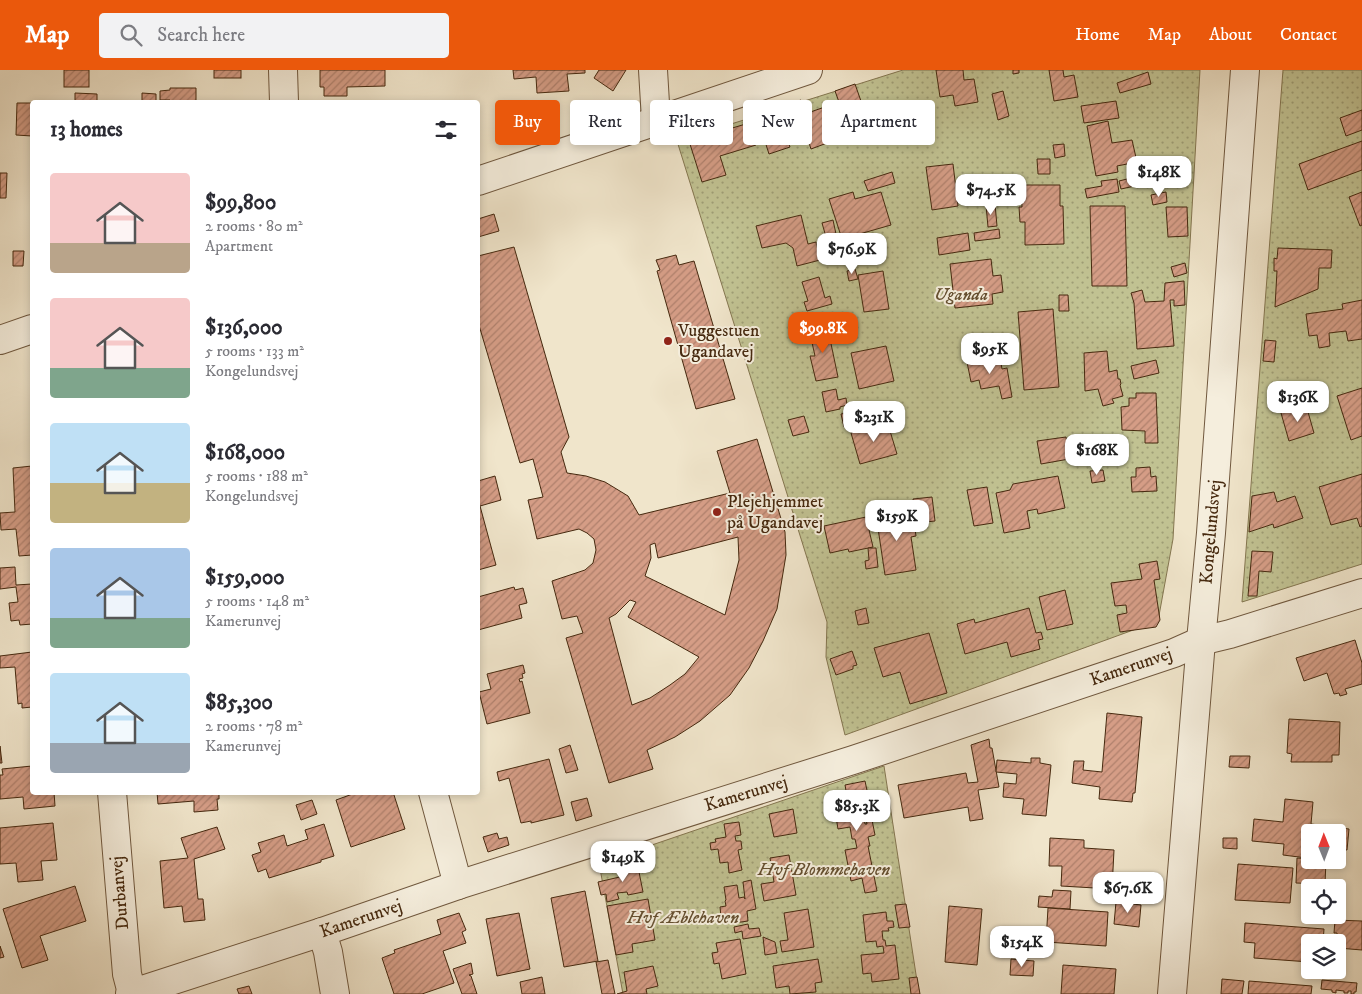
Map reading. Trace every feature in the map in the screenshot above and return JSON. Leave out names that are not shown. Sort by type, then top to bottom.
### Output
[{"type":"street","points":[[283,70],[284,100]]},
{"type":"street","points":[[653,70],[655,100]]},
{"type":"street","points":[[717,100],[808,70]]},
{"type":"street","name":"Kongelundsvej","points":[[1172,994],[1211,532],[1245,70]]},
{"type":"street","points":[[480,180],[650,122]]},
{"type":"street","points":[[0,340],[30,330]]},
{"type":"street","name":"Kamerunvej","points":[[131,994],[322,932],[458,885],[853,760],[1174,653],[1201,641],[1230,634],[1362,593]]},
{"type":"street","name":"Durbanvej","points":[[112,795],[127,974],[131,994]]},
{"type":"street","points":[[434,795],[458,885]]},
{"type":"street","points":[[322,932],[328,952],[335,994]]},
{"type":"green space","name":"Uganda","points":[[903,70],[1200,70],[1173,539],[1158,621],[845,735],[826,657],[827,622],[678,145],[733,145],[733,123],[743,120],[743,145],[812,145],[812,100],[808,100]]},
{"type":"green space","points":[[1283,70],[1362,70],[1362,564],[1242,602]]},
{"type":"green space","points":[[884,766],[919,994],[623,994],[599,863]]},
{"type":"building","points":[[64,70],[89,70],[89,87],[64,87]]},
{"type":"building","points":[[214,70],[241,70],[241,78],[214,78]]},
{"type":"building","points":[[320,70],[385,70],[385,86],[347,87],[347,96],[324,96],[324,87],[320,87]]},
{"type":"building","points":[[513,70],[585,70],[585,73],[567,74],[569,91],[537,93],[536,77],[514,79]]},
{"type":"building","points":[[599,70],[626,70],[613,91],[594,78]]},
{"type":"building","points":[[936,70],[963,70],[964,80],[974,79],[978,102],[955,106],[953,95],[940,97]]},
{"type":"building","points":[[1013,70],[1019,70],[1019,73],[1013,74]]},
{"type":"building","points":[[1049,70],[1063,70],[1064,77],[1074,75],[1078,97],[1054,101]]},
{"type":"building","points":[[1148,72],[1151,84],[1120,93],[1117,83]]},
{"type":"building","points":[[855,84],[861,100],[838,100],[835,91]]},
{"type":"building","points":[[170,88],[196,88],[196,100],[160,100],[160,91],[170,90]]},
{"type":"building","points":[[1003,91],[1009,116],[998,120],[992,94]]},
{"type":"building","points":[[75,93],[97,94],[97,100],[75,100]]},
{"type":"building","points":[[142,93],[156,94],[156,100],[142,100]]},
{"type":"building","points":[[1116,101],[1119,118],[1084,123],[1081,106]]},
{"type":"building","points":[[17,103],[30,103],[30,136],[16,135]]},
{"type":"building","points":[[822,108],[822,145],[811,149],[810,145],[812,145],[812,111]]},
{"type":"building","points":[[1362,110],[1362,130],[1346,136],[1340,118]]},
{"type":"building","points":[[1108,121],[1112,143],[1132,140],[1137,162],[1117,166],[1118,172],[1096,176],[1087,126]]},
{"type":"building","points":[[743,125],[743,145],[756,145],[720,156],[726,175],[702,182],[690,145],[733,145],[733,128]]},
{"type":"building","points":[[1362,141],[1362,170],[1308,190],[1299,164]]},
{"type":"building","points":[[1064,144],[1065,156],[1055,158],[1053,145]]},
{"type":"building","points":[[766,145],[789,145],[790,147],[769,154]]},
{"type":"building","points":[[1037,159],[1050,159],[1050,174],[1038,174]]},
{"type":"building","points":[[1187,160],[1190,174],[1121,189],[1119,181],[1143,175],[1142,171]]},
{"type":"building","points":[[953,164],[958,206],[932,210],[926,167]]},
{"type":"building","points":[[892,172],[895,183],[868,191],[864,181]]},
{"type":"building","points":[[0,173],[7,173],[6,198],[0,198]]},
{"type":"building","points":[[1117,179],[1119,192],[1087,198],[1085,189],[1102,186],[1101,181]]},
{"type":"building","points":[[1021,185],[1060,185],[1060,206],[1063,206],[1064,244],[1025,245],[1025,222],[1020,222],[1019,207],[1022,207]]},
{"type":"building","points":[[853,192],[855,199],[881,192],[891,225],[842,239],[829,199]]},
{"type":"building","points":[[1166,192],[1167,202],[1153,205],[1151,195]]},
{"type":"building","points":[[1362,192],[1362,225],[1360,226],[1349,197]]},
{"type":"building","points":[[995,204],[997,226],[988,227],[986,205]]},
{"type":"building","points":[[1090,206],[1125,206],[1127,286],[1092,286]]},
{"type":"building","points":[[1166,207],[1187,207],[1188,236],[1168,237]]},
{"type":"building","points":[[494,214],[499,231],[480,236],[480,218]]},
{"type":"building","points":[[801,215],[808,244],[816,242],[820,260],[797,266],[793,248],[786,243],[762,248],[756,226]]},
{"type":"building","points":[[833,220],[836,234],[826,237],[822,223]]},
{"type":"building","points":[[999,229],[1000,238],[975,241],[974,233]]},
{"type":"building","points":[[968,233],[970,250],[939,255],[937,238]]},
{"type":"building","name":"Plejehjemmet på Ugandavej","points":[[514,247],[569,437],[561,452],[567,473],[605,482],[628,496],[639,515],[730,493],[717,451],[757,439],[785,532],[786,555],[777,609],[749,668],[730,695],[700,721],[675,737],[647,750],[653,769],[609,783],[566,638],[583,633],[577,616],[562,619],[552,581],[585,570],[593,563],[596,550],[594,539],[579,529],[537,539],[528,500],[543,497],[533,459],[520,463],[480,329],[480,256]],"holes":[[[738,537],[739,560],[725,615],[645,576],[651,558],[650,545],[655,543],[658,558]],[[630,600],[636,602],[628,617],[699,657],[685,674],[670,685],[650,698],[632,705],[609,618],[616,614]]]},
{"type":"building","points":[[1278,248],[1332,250],[1331,268],[1319,268],[1318,289],[1275,307],[1277,271],[1274,271],[1274,258],[1277,259]]},
{"type":"building","points":[[13,251],[24,251],[23,266],[13,266]]},
{"type":"building","points":[[676,255],[679,265],[694,261],[735,399],[696,409],[657,271],[660,270],[656,260]]},
{"type":"building","points":[[991,259],[993,276],[1001,275],[1003,292],[992,294],[993,304],[955,308],[950,264]]},
{"type":"building","points":[[1185,263],[1187,273],[1174,277],[1171,267]]},
{"type":"building","points":[[855,269],[858,279],[849,281],[847,271]]},
{"type":"building","points":[[883,271],[889,309],[864,312],[858,275]]},
{"type":"building","points":[[819,277],[825,298],[830,296],[832,304],[807,311],[804,302],[808,301],[802,282]]},
{"type":"building","points":[[1184,281],[1185,305],[1174,306],[1174,300],[1170,300],[1174,346],[1137,349],[1134,303],[1131,293],[1142,290],[1145,302],[1164,301],[1165,283]]},
{"type":"building","points":[[1059,295],[1068,295],[1069,311],[1059,311]]},
{"type":"building","points":[[1362,300],[1362,339],[1348,341],[1346,331],[1329,333],[1330,346],[1319,348],[1317,335],[1309,336],[1306,314],[1343,309],[1342,304]]},
{"type":"building","points":[[1053,309],[1059,387],[1024,390],[1018,312]]},
{"type":"building","points":[[828,325],[829,330],[832,329],[834,338],[830,339],[838,377],[816,381],[810,356],[815,356],[809,329]]},
{"type":"building","points":[[1265,340],[1276,341],[1274,362],[1263,361]]},
{"type":"building","points":[[886,346],[894,381],[859,389],[851,353]]},
{"type":"building","points":[[1107,351],[1109,372],[1117,370],[1123,396],[1112,399],[1114,403],[1103,406],[1098,389],[1085,391],[1084,353]]},
{"type":"building","points":[[996,356],[998,364],[1001,363],[1002,369],[1007,368],[1012,397],[1002,399],[999,386],[981,389],[979,380],[971,382],[967,362]]},
{"type":"building","points":[[1156,360],[1159,373],[1134,379],[1131,366]]},
{"type":"building","points":[[1362,388],[1362,436],[1351,440],[1337,396]]},
{"type":"building","points":[[836,389],[838,400],[846,398],[847,405],[840,407],[840,409],[826,412],[822,392]]},
{"type":"building","points":[[1136,393],[1156,393],[1158,443],[1145,443],[1145,431],[1122,430],[1121,407],[1129,406],[1129,398],[1136,398]]},
{"type":"building","points":[[1306,405],[1314,433],[1289,441],[1281,413]]},
{"type":"building","points":[[852,412],[855,425],[844,427],[841,414]]},
{"type":"building","points":[[804,416],[809,432],[793,436],[788,420]]},
{"type":"building","points":[[887,421],[897,454],[860,464],[851,433]]},
{"type":"building","points":[[1066,437],[1069,459],[1041,464],[1037,441]]},
{"type":"building","points":[[1086,447],[1106,447],[1106,458],[1087,459]]},
{"type":"building","points":[[30,466],[30,555],[19,556],[16,529],[1,530],[0,513],[15,512],[13,468]]},
{"type":"building","points":[[1150,467],[1151,477],[1156,476],[1157,491],[1132,492],[1131,477],[1136,477],[1136,468]]},
{"type":"building","points":[[1103,470],[1105,481],[1092,483],[1090,471]]},
{"type":"building","points":[[1362,474],[1362,526],[1360,527],[1357,518],[1331,525],[1319,487]]},
{"type":"building","points":[[495,476],[501,500],[480,506],[480,480]]},
{"type":"building","points":[[1058,476],[1065,508],[1038,514],[1037,509],[1027,511],[1030,528],[1004,533],[996,493],[1010,490],[1013,484]]},
{"type":"building","points":[[987,487],[993,523],[974,526],[967,490]]},
{"type":"building","points":[[1274,492],[1277,502],[1295,496],[1303,518],[1274,528],[1273,524],[1249,532],[1252,496]]},
{"type":"building","points":[[932,497],[935,521],[916,523],[913,499]]},
{"type":"building","points":[[480,506],[496,565],[480,569]]},
{"type":"building","points":[[909,511],[911,522],[914,522],[916,536],[911,537],[916,570],[885,575],[876,515]]},
{"type":"building","points":[[866,517],[873,547],[849,552],[848,549],[830,553],[824,526]]},
{"type":"building","points":[[868,548],[876,548],[878,567],[866,569],[865,561],[869,560]]},
{"type":"building","points":[[1252,551],[1273,552],[1271,572],[1259,571],[1257,596],[1248,596]]},
{"type":"building","points":[[1157,561],[1160,579],[1154,580],[1160,620],[1156,627],[1120,632],[1117,615],[1127,613],[1126,605],[1115,606],[1111,583],[1142,579],[1139,564]]},
{"type":"building","points":[[15,567],[16,585],[30,584],[30,624],[20,625],[19,620],[11,621],[9,603],[18,602],[16,587],[0,589],[0,568]]},
{"type":"building","points":[[514,587],[515,590],[523,588],[527,603],[519,605],[522,618],[480,629],[480,596]]},
{"type":"building","points":[[1065,590],[1073,624],[1047,630],[1039,597]]},
{"type":"building","points":[[866,608],[869,623],[858,625],[855,611]]},
{"type":"building","points":[[1029,608],[1036,633],[1041,632],[1043,639],[1038,640],[1040,649],[1011,657],[1007,642],[965,654],[957,624],[974,619],[975,623]]},
{"type":"building","points":[[929,633],[947,693],[910,704],[900,672],[883,677],[874,648]]},
{"type":"building","points":[[1355,640],[1362,663],[1362,684],[1345,689],[1347,694],[1340,696],[1339,693],[1334,694],[1327,673],[1304,681],[1296,658]]},
{"type":"building","points":[[852,651],[857,665],[853,666],[853,669],[836,675],[830,659]]},
{"type":"building","points":[[30,652],[30,707],[22,708],[22,703],[18,704],[15,667],[0,668],[0,656]]},
{"type":"building","points":[[523,665],[525,673],[522,674],[523,678],[519,679],[520,682],[522,681],[530,713],[487,724],[480,692],[491,689],[487,674]]},
{"type":"building","points":[[1107,713],[1142,717],[1135,793],[1133,793],[1132,802],[1099,799],[1100,787],[1072,783],[1074,761],[1084,761],[1083,770],[1102,772]]},
{"type":"building","points":[[1289,719],[1340,722],[1339,755],[1332,755],[1332,762],[1291,762],[1292,754],[1287,753]]},
{"type":"building","points":[[989,739],[999,787],[978,790],[983,819],[970,821],[968,807],[904,818],[898,785],[966,773],[968,783],[978,782],[971,745]]},
{"type":"building","points":[[570,745],[578,770],[566,773],[559,749]]},
{"type":"building","points":[[0,746],[2,763],[0,763]]},
{"type":"building","points":[[1230,756],[1250,756],[1249,768],[1229,767]]},
{"type":"building","points":[[1031,758],[1040,758],[1040,763],[1051,765],[1046,816],[1022,814],[1024,799],[1003,797],[1004,783],[1016,784],[1017,774],[996,772],[997,760],[1031,763]]},
{"type":"building","points":[[549,759],[564,815],[531,823],[531,821],[521,823],[509,778],[499,781],[497,772]]},
{"type":"building","points":[[30,766],[30,795],[54,795],[55,806],[24,809],[23,797],[0,799],[0,775],[3,775],[2,769]]},
{"type":"building","points":[[865,781],[871,809],[863,811],[865,824],[867,824],[865,816],[871,815],[875,835],[868,837],[870,846],[868,846],[877,891],[865,893],[862,878],[851,881],[845,850],[857,848],[855,839],[852,839],[850,827],[838,829],[833,799],[847,796],[845,785]]},
{"type":"building","points":[[157,795],[219,795],[219,799],[217,799],[218,810],[194,812],[194,801],[158,804]]},
{"type":"building","points":[[350,795],[394,795],[405,829],[351,847],[336,800]]},
{"type":"building","points":[[587,798],[592,816],[576,821],[571,802]]},
{"type":"building","points":[[1285,799],[1313,802],[1311,824],[1301,824],[1301,857],[1283,855],[1284,844],[1252,841],[1254,819],[1283,822]]},
{"type":"building","points":[[312,800],[317,814],[301,820],[296,805]]},
{"type":"building","points":[[793,809],[797,833],[774,837],[769,814]]},
{"type":"building","points":[[739,822],[741,835],[735,836],[736,841],[741,841],[742,849],[738,850],[742,870],[729,873],[728,862],[720,863],[718,849],[711,850],[710,843],[716,842],[715,839],[726,837],[724,824]]},
{"type":"building","points":[[53,823],[57,860],[41,861],[43,880],[18,882],[16,863],[0,864],[0,828]]},
{"type":"building","points":[[324,824],[334,856],[321,860],[321,862],[269,878],[266,869],[258,872],[252,855],[261,852],[258,843],[284,835],[287,846],[308,839],[305,830]]},
{"type":"building","points":[[217,827],[225,849],[194,859],[198,899],[203,899],[205,920],[184,922],[182,906],[164,908],[160,861],[188,858],[181,838]]},
{"type":"building","points":[[1346,829],[1349,829],[1346,850]]},
{"type":"building","points":[[497,833],[499,839],[507,837],[509,845],[488,852],[483,837]]},
{"type":"building","points":[[1050,838],[1084,840],[1084,848],[1114,850],[1112,889],[1061,886],[1062,866],[1049,866]]},
{"type":"building","points":[[1223,838],[1237,838],[1237,849],[1223,848]]},
{"type":"building","points":[[789,855],[796,895],[764,901],[761,884],[774,882],[770,858]]},
{"type":"building","points":[[1297,858],[1301,858],[1301,869],[1326,869],[1325,879],[1301,879],[1301,883],[1296,883]]},
{"type":"building","points":[[637,862],[643,892],[628,895],[627,892],[617,893],[619,899],[607,902],[606,894],[601,895],[598,882],[624,876],[622,865]]},
{"type":"building","points":[[1238,864],[1293,868],[1290,903],[1235,900]]},
{"type":"building","points":[[751,880],[756,909],[747,911],[748,921],[734,923],[732,916],[721,917],[720,907],[726,906],[724,887],[737,885],[739,898],[744,897],[745,899],[743,882]]},
{"type":"building","points":[[75,886],[86,921],[40,936],[48,960],[22,968],[3,909]]},
{"type":"building","points":[[1053,890],[1071,891],[1070,909],[1038,907],[1039,896],[1052,897]]},
{"type":"building","points":[[585,891],[598,961],[564,967],[551,898]]},
{"type":"building","points":[[648,899],[655,940],[632,944],[633,952],[616,955],[607,906]]},
{"type":"building","points":[[1116,902],[1141,905],[1139,927],[1114,924]]},
{"type":"building","points":[[906,904],[910,927],[899,928],[895,905]]},
{"type":"building","points":[[949,906],[982,909],[977,965],[945,962]]},
{"type":"building","points":[[1048,908],[1108,912],[1106,946],[1046,942]]},
{"type":"building","points":[[808,909],[814,947],[782,952],[780,941],[788,940],[784,913]]},
{"type":"building","points":[[886,912],[887,921],[893,921],[894,927],[888,928],[889,931],[882,931],[883,940],[885,940],[886,946],[895,945],[899,979],[872,982],[871,973],[863,974],[861,955],[884,953],[883,946],[877,947],[876,941],[866,942],[863,915]]},
{"type":"building","points":[[459,913],[466,930],[462,932],[466,943],[443,951],[454,983],[422,994],[394,994],[382,958],[395,953],[394,950],[441,934],[437,920]]},
{"type":"building","points":[[519,913],[530,969],[497,976],[486,919]]},
{"type":"building","points":[[1346,920],[1362,921],[1362,950],[1346,949],[1346,934],[1334,933],[1335,924],[1346,924]]},
{"type":"building","points":[[1245,923],[1324,929],[1324,934],[1301,934],[1301,961],[1254,958],[1255,943],[1244,942]]},
{"type":"building","points":[[748,924],[749,929],[759,928],[761,936],[743,939],[742,931],[735,933],[734,927]]},
{"type":"building","points":[[763,937],[775,942],[777,953],[765,955]]},
{"type":"building","points":[[740,939],[746,974],[722,979],[719,963],[714,964],[712,953],[718,952],[716,943]]},
{"type":"building","points":[[0,946],[4,957],[0,958]]},
{"type":"building","points":[[818,959],[822,982],[815,983],[816,992],[790,994],[789,986],[776,988],[773,966]]},
{"type":"building","points":[[1011,959],[1034,961],[1033,976],[1010,975]]},
{"type":"building","points":[[608,960],[615,994],[602,994],[596,962]]},
{"type":"building","points":[[471,963],[473,974],[469,975],[477,994],[462,994],[453,969]]},
{"type":"building","points":[[1063,965],[1116,969],[1114,994],[1061,994]]},
{"type":"building","points":[[653,966],[658,986],[646,989],[647,994],[617,994],[627,991],[624,972]]},
{"type":"building","points":[[542,977],[545,994],[522,994],[520,982]]},
{"type":"building","points":[[917,977],[920,994],[911,994],[909,978]]},
{"type":"building","points":[[1222,979],[1244,981],[1242,994],[1221,994]]},
{"type":"building","points":[[1322,980],[1357,983],[1356,992],[1351,994],[1351,991],[1344,993],[1344,991],[1336,990],[1336,993],[1332,992],[1332,990],[1321,989]]},
{"type":"building","points":[[1249,981],[1312,986],[1311,994],[1248,994]]},
{"type":"building","points":[[249,986],[252,994],[239,994],[237,989]]},
{"type":"place","name":"Vuggestuen Ugandavej","points":[[668,341]]},
{"type":"place","name":"Plejehjemmet på Ugandavej","points":[[717,512]]},
{"type":"park label","name":"Hvf Blommehaven","points":[[824,870]]},
{"type":"park label","name":"Hvf Æblehaven","points":[[683,918]]}]
